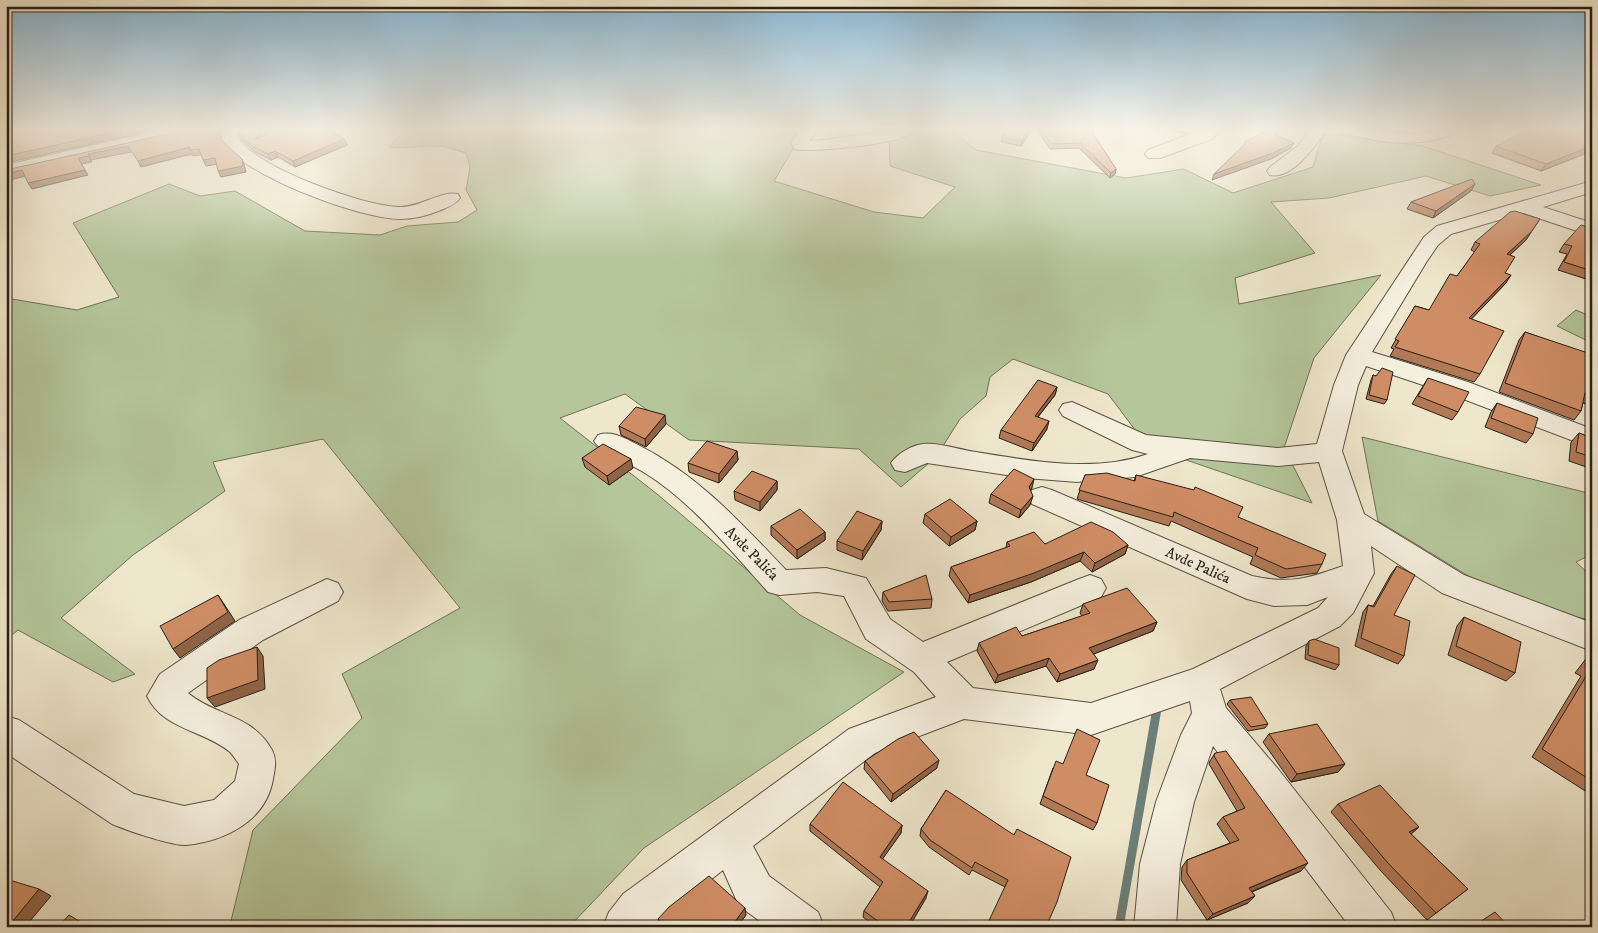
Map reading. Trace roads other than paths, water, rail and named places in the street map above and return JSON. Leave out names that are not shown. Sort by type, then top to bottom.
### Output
[{"type":"street","points":[[275,173],[282,177],[359,206],[406,212],[429,210],[451,198]]},
{"type":"street","points":[[624,927],[638,909],[862,740],[964,703],[1090,719],[1207,698],[1329,617],[1342,604],[1359,573],[1352,520],[1329,451],[1346,385],[1358,355],[1417,260],[1431,241],[1444,230],[1522,206],[1557,198],[1592,186]]},
{"type":"street","points":[[1522,206],[1592,230]]},
{"type":"street","points":[[1358,355],[1486,398],[1592,439]]},
{"type":"street","points":[[1072,410],[1141,444],[1278,457],[1304,456],[1329,451]]},
{"type":"street","name":"Avde Palića","points":[[607,441],[624,448],[681,484],[722,522],[779,583],[808,578],[832,580],[855,587],[878,629],[920,658],[964,703]]},
{"type":"street","points":[[905,463],[924,453],[1061,472],[1098,472],[1130,469],[1186,449]]},
{"type":"street","name":"Avde Palića","points":[[1042,497],[1247,587],[1274,593],[1307,592],[1359,573]]},
{"type":"street","points":[[1352,520],[1453,584],[1592,637]]},
{"type":"street","points":[[920,658],[1090,588]]},
{"type":"street","points":[[6,732],[126,811],[184,826],[224,818],[252,791],[258,762],[243,740],[178,707],[165,696],[172,686],[251,630],[326,592]]},
{"type":"street","points":[[1155,927],[1160,864],[1176,802],[1199,736],[1207,698]]},
{"type":"street","points":[[1207,698],[1265,782],[1376,927]]},
{"type":"street","points":[[729,840],[754,891],[803,927]]},
{"type":"waterway","points":[[1119,927],[1158,703]]}]
